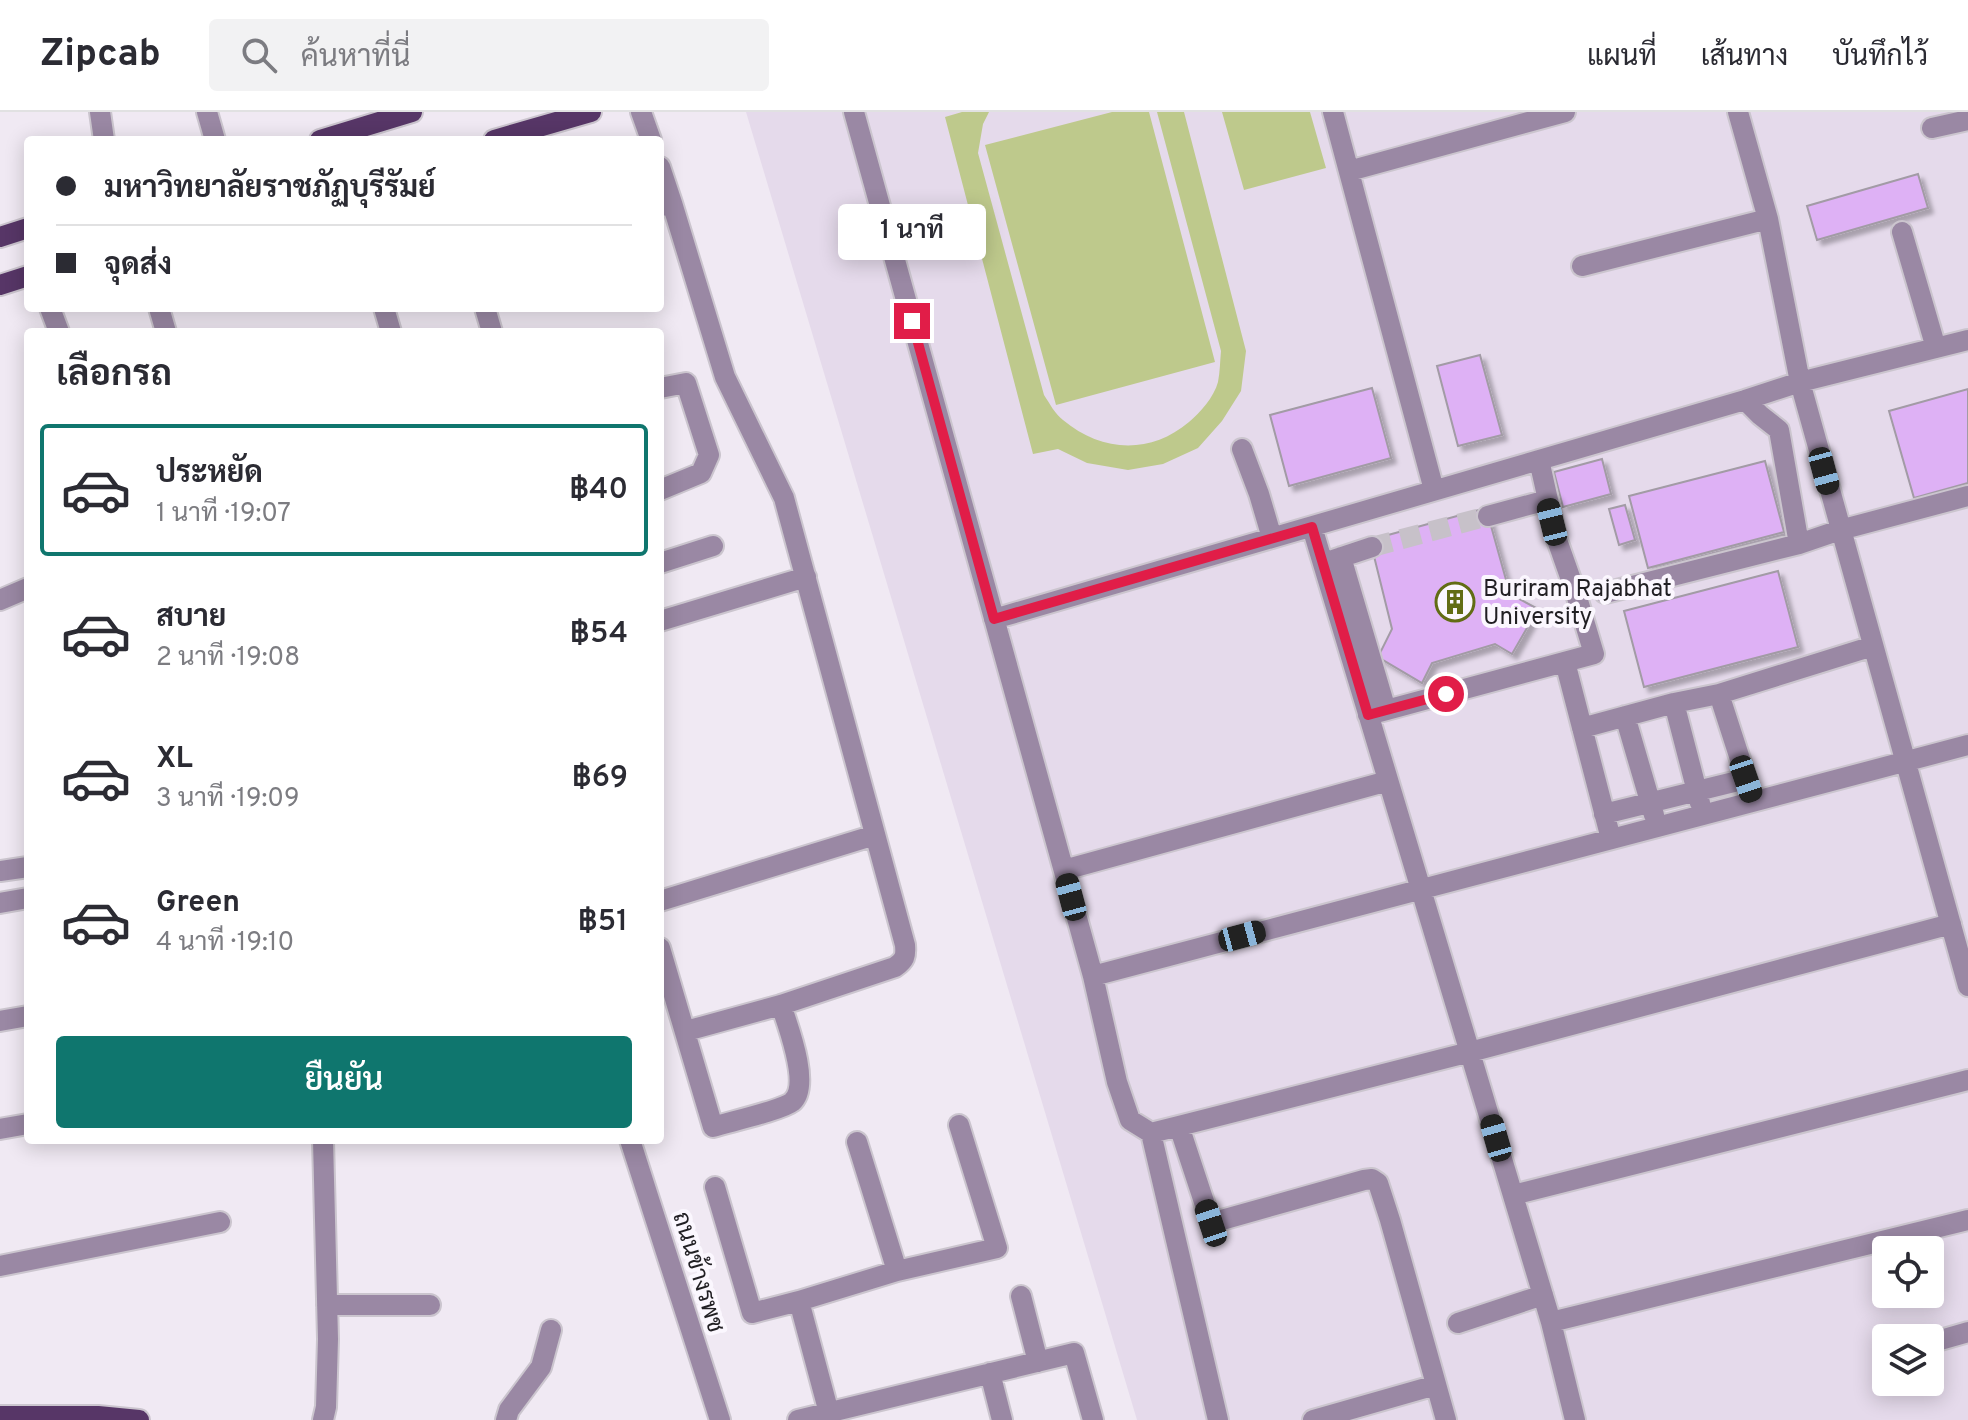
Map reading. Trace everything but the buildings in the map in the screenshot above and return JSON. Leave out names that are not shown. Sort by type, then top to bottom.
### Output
[{"type":"main road","points":[[331,136],[381,117],[412,112]]},
{"type":"main road","points":[[508,136],[591,112]]},
{"type":"main road","points":[[0,237],[24,229]]},
{"type":"main road","points":[[0,285],[24,277]]},
{"type":"main road","points":[[0,1416],[85,1416],[139,1420]]},
{"type":"street","points":[[100,112],[103,136]]},
{"type":"street","points":[[207,112],[214,136]]},
{"type":"street","points":[[641,112],[650,136]]},
{"type":"street","points":[[854,112],[1093,976],[1117,1082],[1130,1120],[1151,1133],[1218,1420]]},
{"type":"street","points":[[1333,112],[1434,490]]},
{"type":"street","points":[[1349,171],[1565,112]]},
{"type":"street","points":[[1738,112],[1768,219],[1800,382],[1968,986]]},
{"type":"street","points":[[1932,128],[1968,120]]},
{"type":"street","points":[[666,204],[725,377],[784,498],[906,956],[895,967],[781,1005],[686,1031]]},
{"type":"street","points":[[1582,266],[1768,219]]},
{"type":"street","points":[[1902,232],[1936,348]]},
{"type":"street","points":[[994,619],[1800,382],[1968,340]]},
{"type":"street","points":[[664,387],[686,383],[709,455],[701,473],[664,488]]},
{"type":"street","points":[[1745,400],[1779,430],[1799,544]]},
{"type":"street","points":[[1242,449],[1272,538]]},
{"type":"street","points":[[1377,713],[1594,654],[1557,540],[1539,460]]},
{"type":"street","points":[[1488,516],[1547,500]]},
{"type":"street","points":[[1605,593],[1799,544],[1840,530],[1967,500]]},
{"type":"street","points":[[1312,527],[1332,560],[1377,713],[1388,781],[1551,1322],[1575,1420]]},
{"type":"street","points":[[664,562],[713,546]]},
{"type":"street","points":[[1332,560],[1372,547]]},
{"type":"street","points":[[664,620],[806,577]]},
{"type":"street","points":[[0,600],[24,590]]},
{"type":"street","points":[[1582,728],[1719,694],[1873,646]]},
{"type":"street","points":[[1565,662],[1611,839]]},
{"type":"street","points":[[1719,694],[1754,802]]},
{"type":"street","points":[[1674,703],[1703,815]]},
{"type":"street","points":[[1625,716],[1657,827]]},
{"type":"street","points":[[1093,976],[1968,745]]},
{"type":"street","points":[[1604,814],[1746,779]]},
{"type":"street","points":[[1064,870],[1388,781]]},
{"type":"street","points":[[664,900],[875,835]]},
{"type":"street","points":[[0,871],[24,868]]},
{"type":"street","points":[[0,903],[24,899]]},
{"type":"street","points":[[1151,1133],[1951,924]]},
{"type":"street","points":[[664,962],[713,1127],[790,1104],[796,1098],[800,1079],[797,1060],[781,1005]]},
{"type":"street","points":[[0,1021],[24,1017]]},
{"type":"street","points":[[1513,1195],[1968,1080]]},
{"type":"street","points":[[0,1129],[24,1125]]},
{"type":"street","points":[[715,1187],[752,1313],[897,1271],[997,1248],[959,1125]]},
{"type":"street","points":[[1179,1126],[1211,1223],[1364,1180],[1372,1179],[1378,1183],[1446,1420]]},
{"type":"street","points":[[857,1142],[897,1271]]},
{"type":"street","points":[[323,1144],[327,1305],[326,1407],[323,1420]]},
{"type":"street","name":"ถนนข้างรพช","points":[[631,1144],[720,1420]]},
{"type":"street","points":[[1551,1322],[1968,1220]]},
{"type":"street","points":[[0,1266],[220,1222]]},
{"type":"street","points":[[1458,1323],[1543,1295]]},
{"type":"street","points":[[1021,1296],[1038,1362]]},
{"type":"street","points":[[799,1301],[829,1413]]},
{"type":"street","points":[[327,1305],[430,1305]]},
{"type":"street","points":[[506,1420],[509,1410],[541,1367],[551,1330]]},
{"type":"street","points":[[1944,1339],[1968,1332]]},
{"type":"street","points":[[798,1420],[1074,1353],[1093,1420]]},
{"type":"street","points":[[990,1373],[1002,1420]]},
{"type":"street","points":[[1313,1420],[1436,1385]]},
{"type":"shaded area","points":[[746,112],[1968,112],[1968,1420],[1137,1420]]},
{"type":"green space","points":[[962,112],[989,112],[983,124],[978,153],[1044,395],[1058,415],[1078,431],[1109,443],[1126,445],[1158,440],[1174,433],[1202,409],[1218,382],[1221,351],[1157,112],[1184,112],[1246,351],[1241,391],[1222,421],[1198,448],[1163,464],[1128,470],[1087,463],[1058,449],[1033,454],[945,117]]},
{"type":"green space","points":[[1112,112],[1149,112],[1215,362],[1056,405],[985,145]]},
{"type":"green space","points":[[1222,112],[1310,112],[1326,168],[1244,190]]},
{"type":"tunnel","points":[[1372,547],[1488,516]]},
{"type":"place","name":"Buriram Rajabhat University","points":[[1455,602]]},
{"type":"route","points":[[912,321],[994,619],[1312,527],[1368,715],[1446,694]]}]
